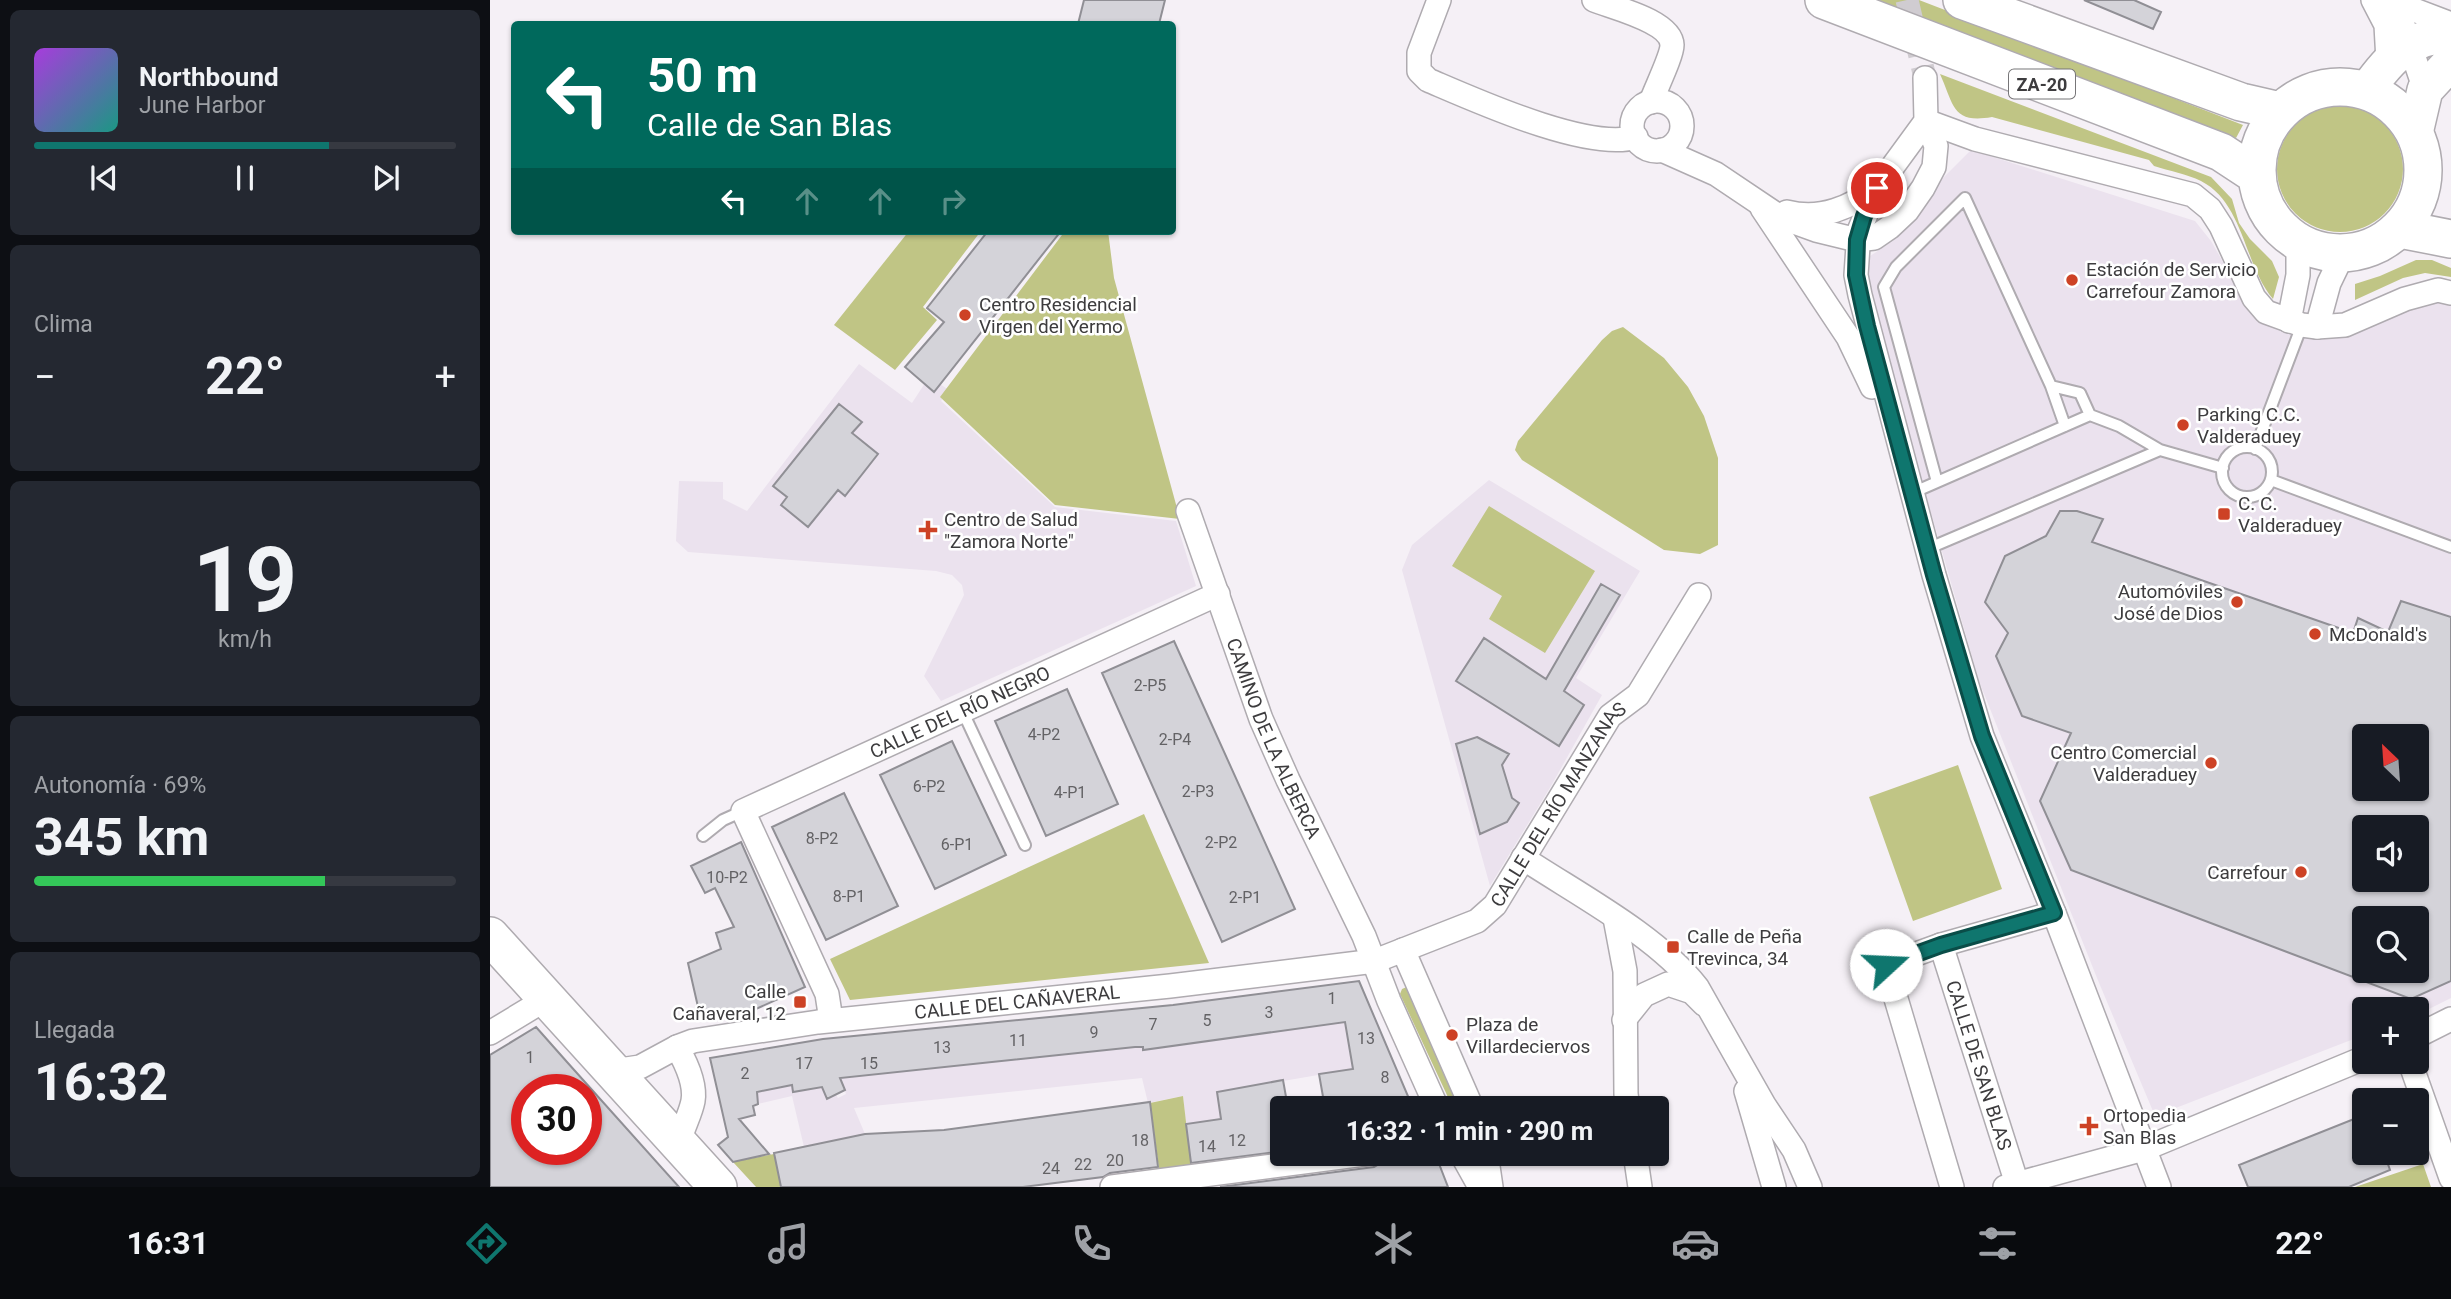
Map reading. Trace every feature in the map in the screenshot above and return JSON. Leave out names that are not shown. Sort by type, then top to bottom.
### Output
[{"type":"highway","name":"ZA-20","points":[[1824,0],[2221,152],[2256,175]]},
{"type":"highway","name":"ZA-20","points":[[1962,0],[2241,102],[2280,111]]},
{"type":"highway","points":[[2388,65],[2392,103],[2405,116],[2430,159],[2420,198],[2400,229],[2385,242],[2359,252],[2325,253],[2298,243],[2274,222],[2262,202],[2256,175],[2262,138],[2280,111],[2307,93],[2338,86],[2388,65]]},
{"type":"highway","points":[[2400,229],[2451,239]]},
{"type":"highway","points":[[490,936],[718,1187]]},
{"type":"main road","points":[[2388,65],[2430,36],[2451,34]]},
{"type":"main road","points":[[2430,159],[2425,90],[2451,62]]},
{"type":"street","points":[[1439,0],[1419,53],[1419,71],[1428,80],[1574,135],[1614,140],[1636,136]]},
{"type":"street","points":[[1594,0],[1660,25],[1670,34],[1672,47],[1651,102]]},
{"type":"street","points":[[2373,0],[2386,25],[2388,65]]},
{"type":"street","points":[[2387,0],[2401,19],[2388,65]]},
{"type":"street","points":[[2387,0],[2451,24]]},
{"type":"street","points":[[2388,65],[2425,90]]},
{"type":"street","points":[[1662,150],[1672,146],[1678,139],[1682,122],[1679,114],[1670,105],[1659,101],[1651,102],[1637,111],[1633,119],[1633,132],[1639,143],[1646,148],[1662,150],[1716,174],[1780,217],[1816,230],[1857,240],[1874,238],[1907,211],[1934,167],[1936,146],[1926,121],[1925,78]]},
{"type":"street","points":[[1926,121],[1877,188],[1864,216],[1857,240],[1856,275],[1860,295],[1899,448],[1982,736],[2054,913],[2159,1187]]},
{"type":"street","points":[[1926,121],[1975,139],[2193,195],[2210,209],[2221,226],[2253,298],[2266,312],[2302,324],[2345,325],[2416,296],[2438,290],[2451,293]]},
{"type":"street","points":[[1760,206],[1798,215],[1820,214],[1840,210],[1877,188]]},
{"type":"street","points":[[1760,206],[1848,337],[1899,448]]},
{"type":"street","points":[[2298,243],[2302,324]]},
{"type":"street","points":[[2302,324],[2343,254]]},
{"type":"street","name":"CAMINO DE LA ALBERCA","points":[[1188,511],[1261,719],[1375,961]]},
{"type":"street","name":"CALLE DEL RÍO NEGRO","points":[[743,811],[1217,594]]},
{"type":"street","name":"CALLE DEL RÍO MANZANAS","points":[[1375,961],[1482,919],[1495,905],[1610,716],[1638,695],[1699,595]]},
{"type":"street","points":[[743,811],[827,994],[831,1020]]},
{"type":"street","points":[[1523,858],[1615,918],[1686,972],[1794,1150],[1810,1187]]},
{"type":"street","points":[[1952,1187],[1886,965],[1941,945],[2054,913]]},
{"type":"street","points":[[1615,918],[1625,971],[1628,1096]]},
{"type":"street","name":"CALLE DE SAN BLAS","points":[[1941,945],[2014,1186],[2144,1149],[2352,1063]]},
{"type":"street","points":[[1403,950],[1467,1096]]},
{"type":"street","points":[[1375,961],[1387,996],[1432,1096]]},
{"type":"street","name":"CALLE DEL CAÑAVERAL","points":[[613,1071],[640,1067],[670,1051],[702,1039],[831,1020],[1170,986],[1375,961]]},
{"type":"street","points":[[1625,1020],[1644,995],[1668,984],[1692,992],[1709,1008]]},
{"type":"street","points":[[490,1033],[546,999]]},
{"type":"street","points":[[2429,1030],[2451,1019]]},
{"type":"street","points":[[1730,1045],[1749,1099],[1774,1187]]},
{"type":"street","points":[[648,1109],[653,1073],[658,1061],[670,1051],[686,1064],[693,1096],[682,1126],[679,1144]]},
{"type":"street","points":[[2414,1074],[2451,1178]]},
{"type":"street","points":[[1112,1187],[1273,1166]]},
{"type":"street","points":[[1468,1166],[1480,1187]]},
{"type":"street","points":[[1488,1166],[1491,1187]]},
{"type":"street","points":[[1637,1166],[1640,1187]]},
{"type":"lane","points":[[1937,482],[1884,287],[1896,267],[1965,198],[2052,386],[2065,426]]},
{"type":"lane","points":[[2255,449],[2302,324]]},
{"type":"lane","points":[[2052,386],[2080,393],[2090,415]]},
{"type":"lane","points":[[1912,493],[2090,415],[2119,426],[2160,450],[2223,468]]},
{"type":"lane","points":[[2248,447],[2255,449],[2262,452],[2271,464],[2271,480],[2262,492],[2243,497],[2227,486],[2223,479],[2223,468],[2228,456],[2235,451],[2248,447]]},
{"type":"lane","points":[[1927,549],[2160,450]]},
{"type":"lane","points":[[2271,480],[2451,547]]},
{"type":"lane","points":[[962,710],[1025,845]]},
{"type":"lane","name":"CALLE DEL RÍO NEGRO","points":[[703,836],[723,820],[743,811]]},
{"type":"shaded area","name":"Centro Comercial Valderaduey","points":[[1971,150],[2195,221],[2211,241],[2256,320],[2311,337],[2432,295],[2451,303],[2451,998],[2429,1009],[2429,997],[2352,997],[2352,1040],[2155,1116],[1979,681],[1866,285],[1867,258],[1893,241],[1917,217],[1939,182]]},
{"type":"shaded area","name":"Centro de Salud \"Zamora Norte\"","points":[[859,364],[912,403],[929,377],[949,390],[941,401],[1055,507],[1176,521],[1196,586],[941,701],[924,676],[964,595],[962,585],[952,575],[936,571],[688,552],[676,541],[679,481],[723,482],[723,499],[747,511]]},
{"type":"shaded area","points":[[1489,480],[1640,571],[1576,678],[1602,695],[1490,886],[1402,570],[1412,545]]},
{"type":"shaded area","points":[[1344,1013],[1353,1069],[1218,1092],[1221,1119],[1186,1124],[1183,1096],[1148,1103],[1142,1078],[854,1108],[865,1134],[804,1147],[792,1096],[758,1104],[757,1091],[792,1085],[794,1092],[823,1087],[827,1099],[836,1095],[838,1098],[846,1094],[840,1078],[1135,1047],[1143,1047],[1143,1050],[1151,1049],[1161,1040],[1162,1048],[1170,1047],[1170,1044],[1292,1029]]},
{"type":"green space","points":[[1864,0],[1919,0],[2243,125],[2236,138]]},
{"type":"green space","points":[[1940,74],[2211,177],[2232,199],[2239,223],[2250,239],[2272,261],[2279,277],[2273,299],[2263,285],[2226,204],[2215,191],[2201,181],[2154,166],[2149,160],[1992,117],[1969,118],[1956,110]]},
{"type":"green space","points":[[2340,106],[2364,111],[2385,124],[2398,145],[2403,169],[2398,193],[2385,214],[2364,227],[2340,232],[2316,227],[2295,214],[2282,193],[2277,169],[2282,145],[2295,124],[2316,111]]},
{"type":"green space","points":[[906,235],[978,235],[923,307],[937,320],[895,370],[834,325]]},
{"type":"green space","points":[[1062,235],[1109,235],[1114,278],[1180,519],[1055,505],[940,397]]},
{"type":"green space","points":[[2416,260],[2432,260],[2451,268],[2451,277],[2425,273],[2403,278],[2355,300],[2355,284]]},
{"type":"green space","points":[[1623,327],[1664,358],[1688,387],[1704,416],[1718,458],[1718,545],[1700,554],[1664,550],[1522,460],[1515,450],[1518,441],[1602,340],[1612,331]]},
{"type":"green space","points":[[1489,506],[1595,571],[1545,653],[1489,619],[1502,596],[1452,566]]},
{"type":"green space","points":[[1958,765],[2002,889],[1913,921],[1869,797]]},
{"type":"green space","points":[[1144,814],[1209,963],[850,1000],[830,959]]},
{"type":"green space","points":[[1409,986],[1458,1096],[1447,1096],[1400,994],[1402,989]]},
{"type":"green space","points":[[1183,1096],[1191,1165],[1159,1169],[1150,1103]]},
{"type":"green space","points":[[774,1154],[781,1187],[756,1187],[733,1162]]},
{"type":"green space","points":[[2423,1165],[2431,1187],[2355,1187]]},
{"type":"building","points":[[1084,0],[1165,0],[1160,21],[1079,21]]},
{"type":"building","points":[[2084,0],[2134,0],[2161,12],[2153,29]]},
{"type":"building","name":"Centro Residencial Virgen del Yermo","points":[[985,235],[1058,235],[934,392],[905,367],[944,322],[927,308]]},
{"type":"building","points":[[839,404],[862,422],[852,433],[878,454],[845,496],[838,490],[808,527],[781,505],[787,497],[773,486]]},
{"type":"building","name":"Centro Comercial Valderaduey","points":[[2060,511],[2077,511],[2103,519],[2092,542],[2353,633],[2358,618],[2388,632],[2401,601],[2451,617],[2451,981],[2415,997],[2406,997],[2369,983],[2429,983],[2429,906],[2352,906],[2352,977],[2071,870],[2040,801],[2071,733],[2022,716],[1996,656],[2008,633],[1985,602],[2005,556],[2046,536]]},
{"type":"building","points":[[1601,584],[1620,595],[1564,691],[1584,705],[1559,746],[1456,681],[1484,638],[1546,679]]},
{"type":"building","points":[[1174,641],[1295,909],[1222,942],[1102,673]]},
{"type":"building","points":[[1067,689],[1118,804],[1046,836],[995,721]]},
{"type":"building","points":[[1477,737],[1509,754],[1502,765],[1512,798],[1519,803],[1507,822],[1480,834],[1456,744]]},
{"type":"building","points":[[952,741],[1006,855],[935,889],[880,775]]},
{"type":"building","points":[[844,793],[898,906],[826,940],[772,827]]},
{"type":"building","points":[[741,842],[805,987],[747,1013],[701,1020],[688,963],[721,949],[716,933],[734,927],[715,888],[705,893],[691,866]]},
{"type":"building","points":[[1359,981],[1408,1096],[1323,1096],[1319,1074],[1353,1069],[1345,1022],[1143,1050],[1143,1047],[1135,1047],[840,1078],[845,1090],[827,1099],[822,1087],[793,1092],[792,1085],[757,1092],[758,1104],[753,1106],[755,1115],[739,1119],[769,1154],[733,1162],[718,1145],[728,1137],[710,1058],[823,1039],[1173,1005]]},
{"type":"building","points":[[536,1027],[578,1074],[511,1074],[511,1165],[602,1165],[602,1101],[679,1187],[490,1187],[490,1055]]},
{"type":"building","points":[[1283,1080],[1286,1096],[1270,1096],[1270,1153],[1191,1163],[1186,1124],[1221,1119],[1217,1092]]},
{"type":"building","points":[[1150,1102],[1158,1167],[1110,1173],[1103,1177],[1023,1187],[781,1187],[774,1153],[865,1134],[944,1130]]},
{"type":"building","points":[[2352,1120],[2352,1165],[2388,1165],[2390,1170],[2349,1187],[2248,1187],[2239,1165]]},
{"type":"building","points":[[1440,1166],[1448,1187],[1220,1187],[1374,1167]]},
{"type":"tunnel","points":[[1907,0],[1925,78]]},
{"type":"place","name":"Estación de Servicio Carrefour Zamora","points":[[2072,280]]},
{"type":"place","name":"Centro Residencial Virgen del Yermo","points":[[965,315]]},
{"type":"place","name":"Parking C.C. Valderaduey","points":[[2183,425]]},
{"type":"place","name":"C. C. Valderaduey","points":[[2224,514]]},
{"type":"place","name":"Centro de Salud \"Zamora Norte\"","points":[[928,530]]},
{"type":"place","name":"Automóviles José de Dios","points":[[2237,602]]},
{"type":"place","name":"McDonald's","points":[[2315,634]]},
{"type":"place","name":"Centro Comercial Valderaduey","points":[[2211,763]]},
{"type":"place","name":"Carrefour","points":[[2301,872]]},
{"type":"place","name":"Calle de Peña Trevinca, 34","points":[[1673,947]]},
{"type":"place","name":"Calle Cañaveral, 12","points":[[800,1002]]},
{"type":"place","name":"Plaza de Villardeciervos","points":[[1452,1035]]},
{"type":"place","name":"Ortopedia San Blas","points":[[2089,1126]]},
{"type":"route","points":[[1877,188],[1857,240],[1856,275],[1867,326],[1934,575],[1982,736],[2054,913],[1941,945],[1886,965]]}]
